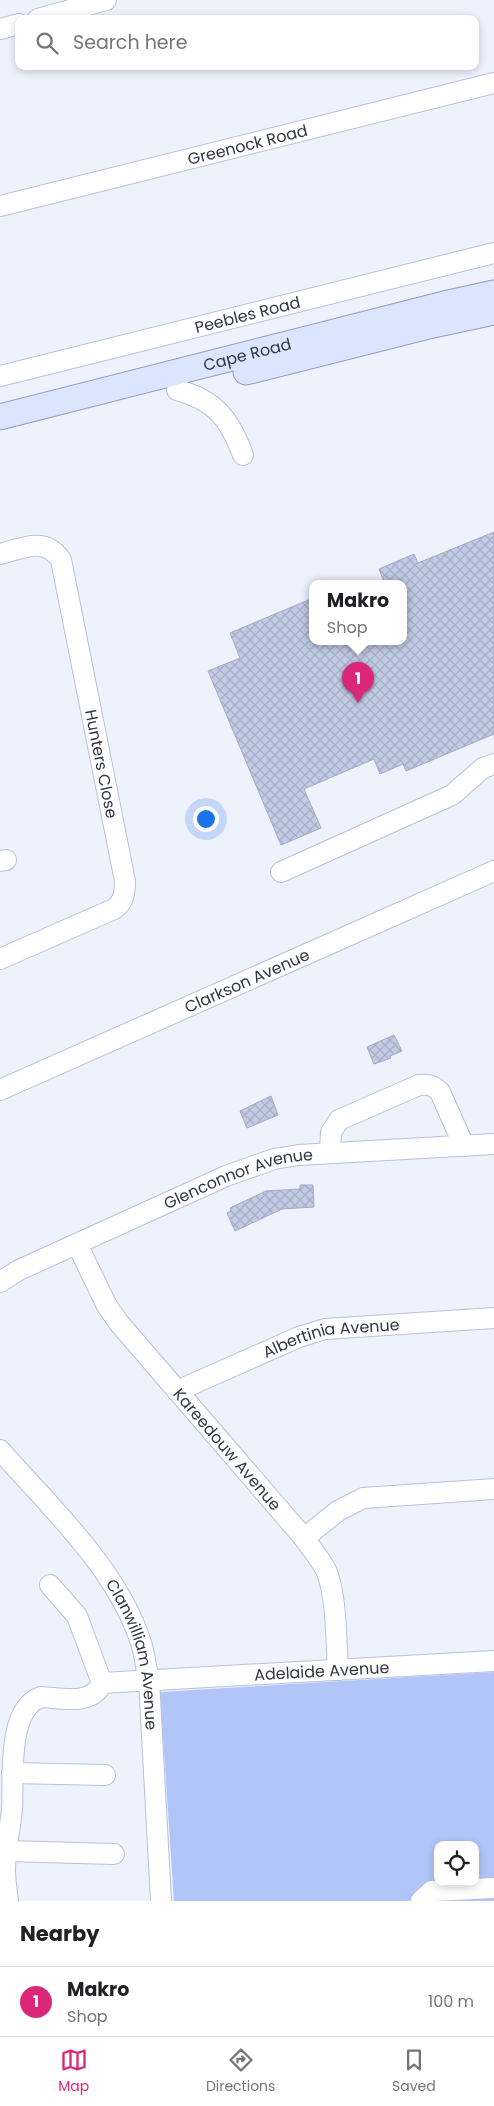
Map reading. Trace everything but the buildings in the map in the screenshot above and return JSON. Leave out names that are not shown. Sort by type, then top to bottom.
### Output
[{"type":"main road","name":"Cape Road","points":[[0,417],[444,304],[494,293]]},
{"type":"main road","name":"Cape Road","points":[[0,429],[177,390],[434,325],[494,312]]},
{"type":"street","points":[[52,15],[106,0]]},
{"type":"street","points":[[0,29],[15,25]]},
{"type":"street","name":"Greenock Road","points":[[0,206],[494,83]]},
{"type":"street","name":"Peebles Road","points":[[0,376],[494,253]]},
{"type":"street","points":[[177,390],[198,397],[223,415],[236,436],[243,455]]},
{"type":"street","name":"Hunters Close","points":[[0,554],[36,545],[47,546],[61,560],[125,880],[125,891],[120,904],[114,909],[0,959]]},
{"type":"street","points":[[281,872],[452,795],[483,768],[494,764]]},
{"type":"street","name":"Clarkson Avenue","points":[[0,1090],[494,872]]},
{"type":"street","points":[[330,1153],[331,1132],[339,1120],[419,1085],[427,1084],[440,1092],[464,1146]]},
{"type":"street","name":"Glenconnor Avenue","points":[[0,1282],[19,1270],[250,1166],[291,1156],[494,1144]]},
{"type":"street","name":"Kareedouw Avenue","points":[[77,1244],[107,1306],[115,1318],[304,1538],[326,1571],[332,1590],[338,1670]]},
{"type":"street","name":"Albertinia Avenue","points":[[177,1392],[299,1337],[325,1329],[494,1318]]},
{"type":"street","name":"Clanwilliam Avenue","points":[[0,1450],[103,1570],[115,1588],[138,1638],[149,1680],[161,1901]]},
{"type":"street","points":[[304,1538],[338,1511],[363,1498],[494,1489]]},
{"type":"street","points":[[8,1901],[5,1871],[12,1809],[12,1773],[16,1732],[27,1706],[41,1697],[87,1698],[98,1690],[102,1683],[77,1616],[50,1585]]},
{"type":"street","name":"Adelaide Avenue","points":[[102,1683],[494,1661]]},
{"type":"street","points":[[12,1773],[105,1775]]},
{"type":"street","points":[[6,1851],[114,1854]]},
{"type":"street","points":[[421,1901],[432,1891],[494,1888]]},
{"type":"shaded area","points":[[494,1672],[494,1901],[174,1901],[160,1692]]},
{"type":"place","name":"Makro","points":[[358,703]]}]
